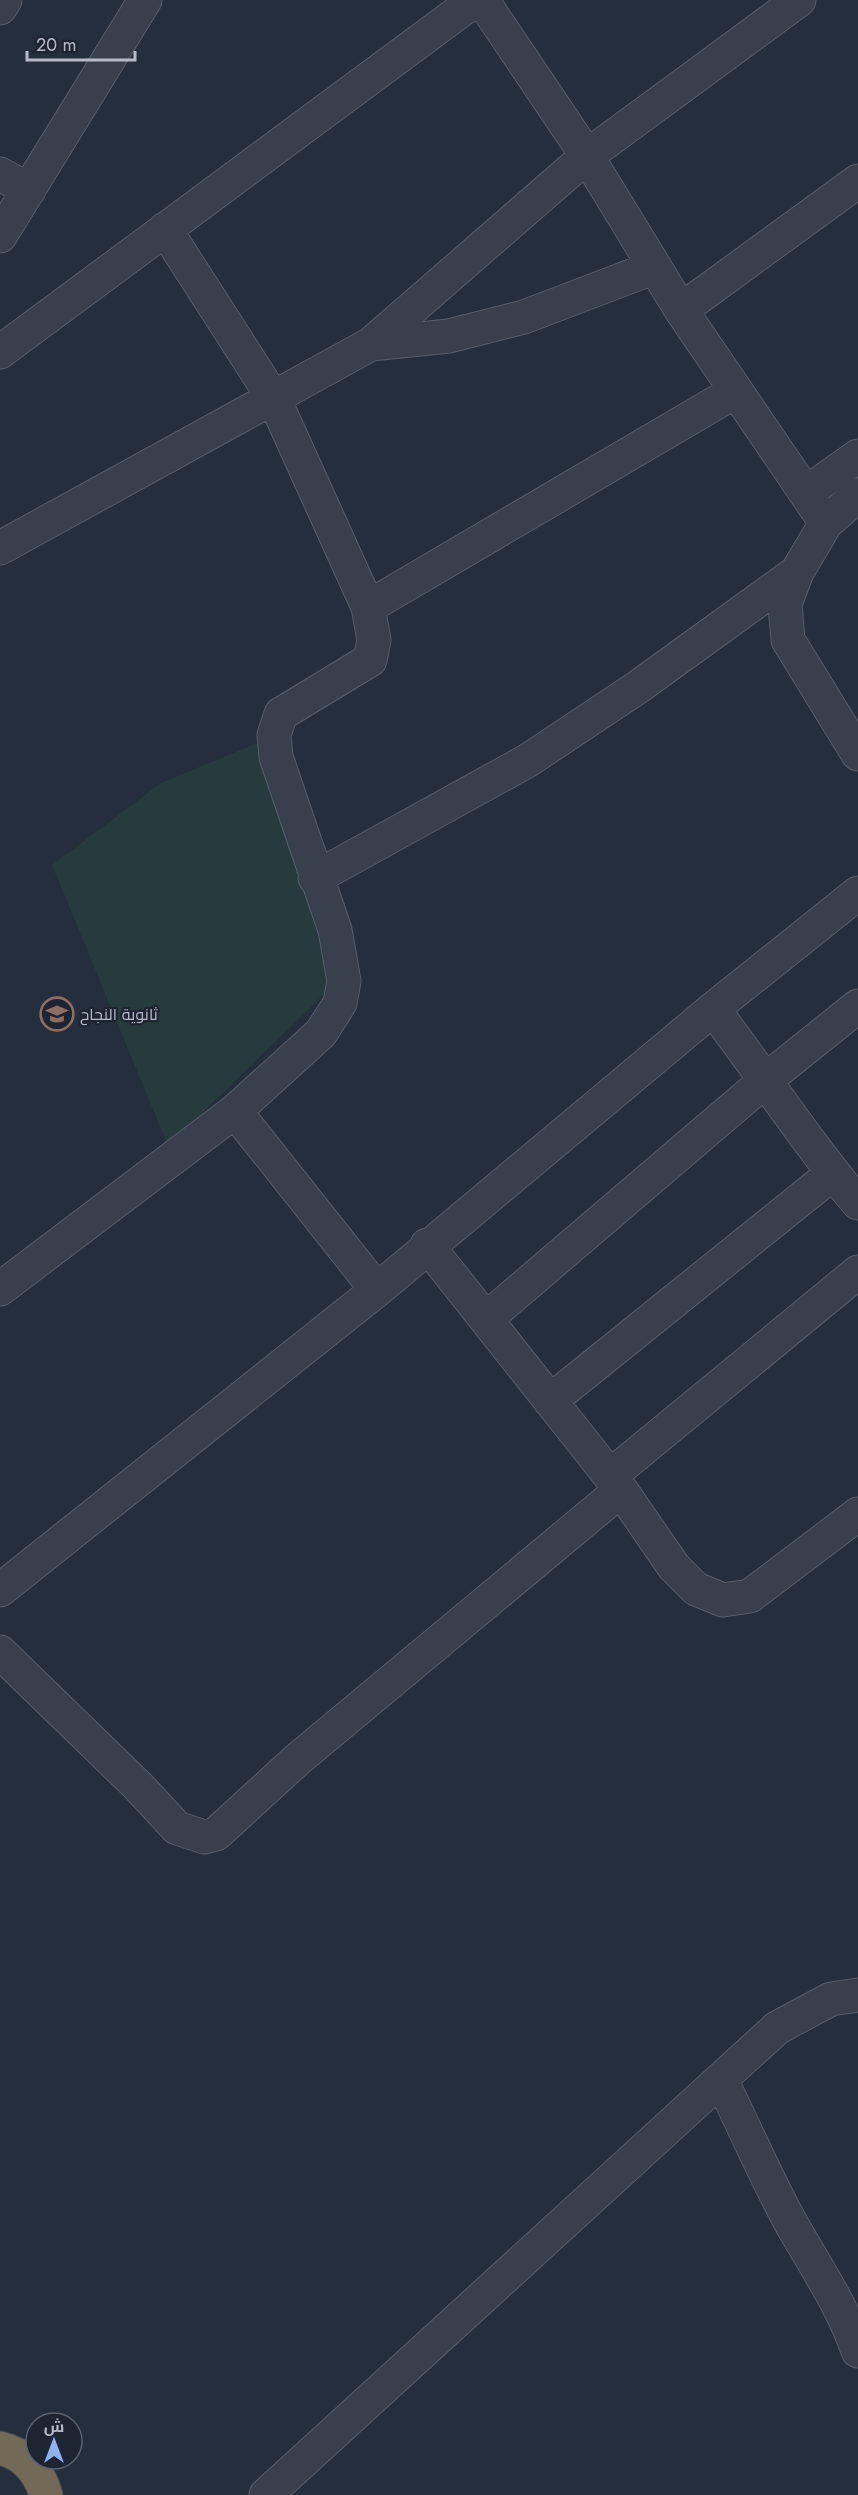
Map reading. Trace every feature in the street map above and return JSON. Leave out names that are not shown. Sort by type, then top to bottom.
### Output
[{"type":"highway","points":[[0,2448],[22,2457],[34,2468],[46,2495]]},
{"type":"street","points":[[0,8],[5,0]]},
{"type":"street","points":[[0,236],[145,0]]},
{"type":"street","points":[[0,352],[475,0]]},
{"type":"street","points":[[482,0],[587,156],[681,310],[826,523]]},
{"type":"street","points":[[0,548],[371,345],[587,156],[800,0]]},
{"type":"street","points":[[0,174],[29,190]]},
{"type":"street","points":[[681,310],[858,181]]},
{"type":"street","points":[[0,1289],[235,1111],[321,1033],[340,1003],[345,981],[337,940],[276,757],[274,735],[281,714],[370,660],[374,640],[368,607],[274,399],[165,229]]},
{"type":"street","points":[[371,345],[449,336],[524,317],[655,267]]},
{"type":"street","points":[[368,607],[736,391]]},
{"type":"street","points":[[806,493],[858,456]]},
{"type":"street","points":[[855,743],[788,640],[785,604],[797,572],[826,523],[858,495]]},
{"type":"street","points":[[315,878],[526,761],[638,687],[797,572]]},
{"type":"street","points":[[0,1590],[376,1290],[427,1245],[713,1009],[858,893]]},
{"type":"street","points":[[486,1319],[767,1079],[858,1006]]},
{"type":"street","points":[[713,1009],[767,1079],[832,1174],[858,1203]]},
{"type":"street","points":[[235,1111],[376,1290]]},
{"type":"street","points":[[550,1401],[832,1174]]},
{"type":"street","points":[[427,1245],[615,1483],[674,1567],[696,1589],[723,1600],[750,1596],[858,1514]]},
{"type":"street","points":[[0,1652],[138,1786],[177,1828],[204,1837],[216,1834],[298,1759],[858,1272]]},
{"type":"street","points":[[266,2495],[777,2028],[831,1999],[858,1995]]},
{"type":"street","points":[[721,2080],[792,2225],[826,2277],[855,2335]]},
{"type":"shaded area","points":[[257,743],[334,985],[168,1146],[52,865],[161,783]]},
{"type":"place","name":"ثانوية النجاح","points":[[57,1014]]}]
